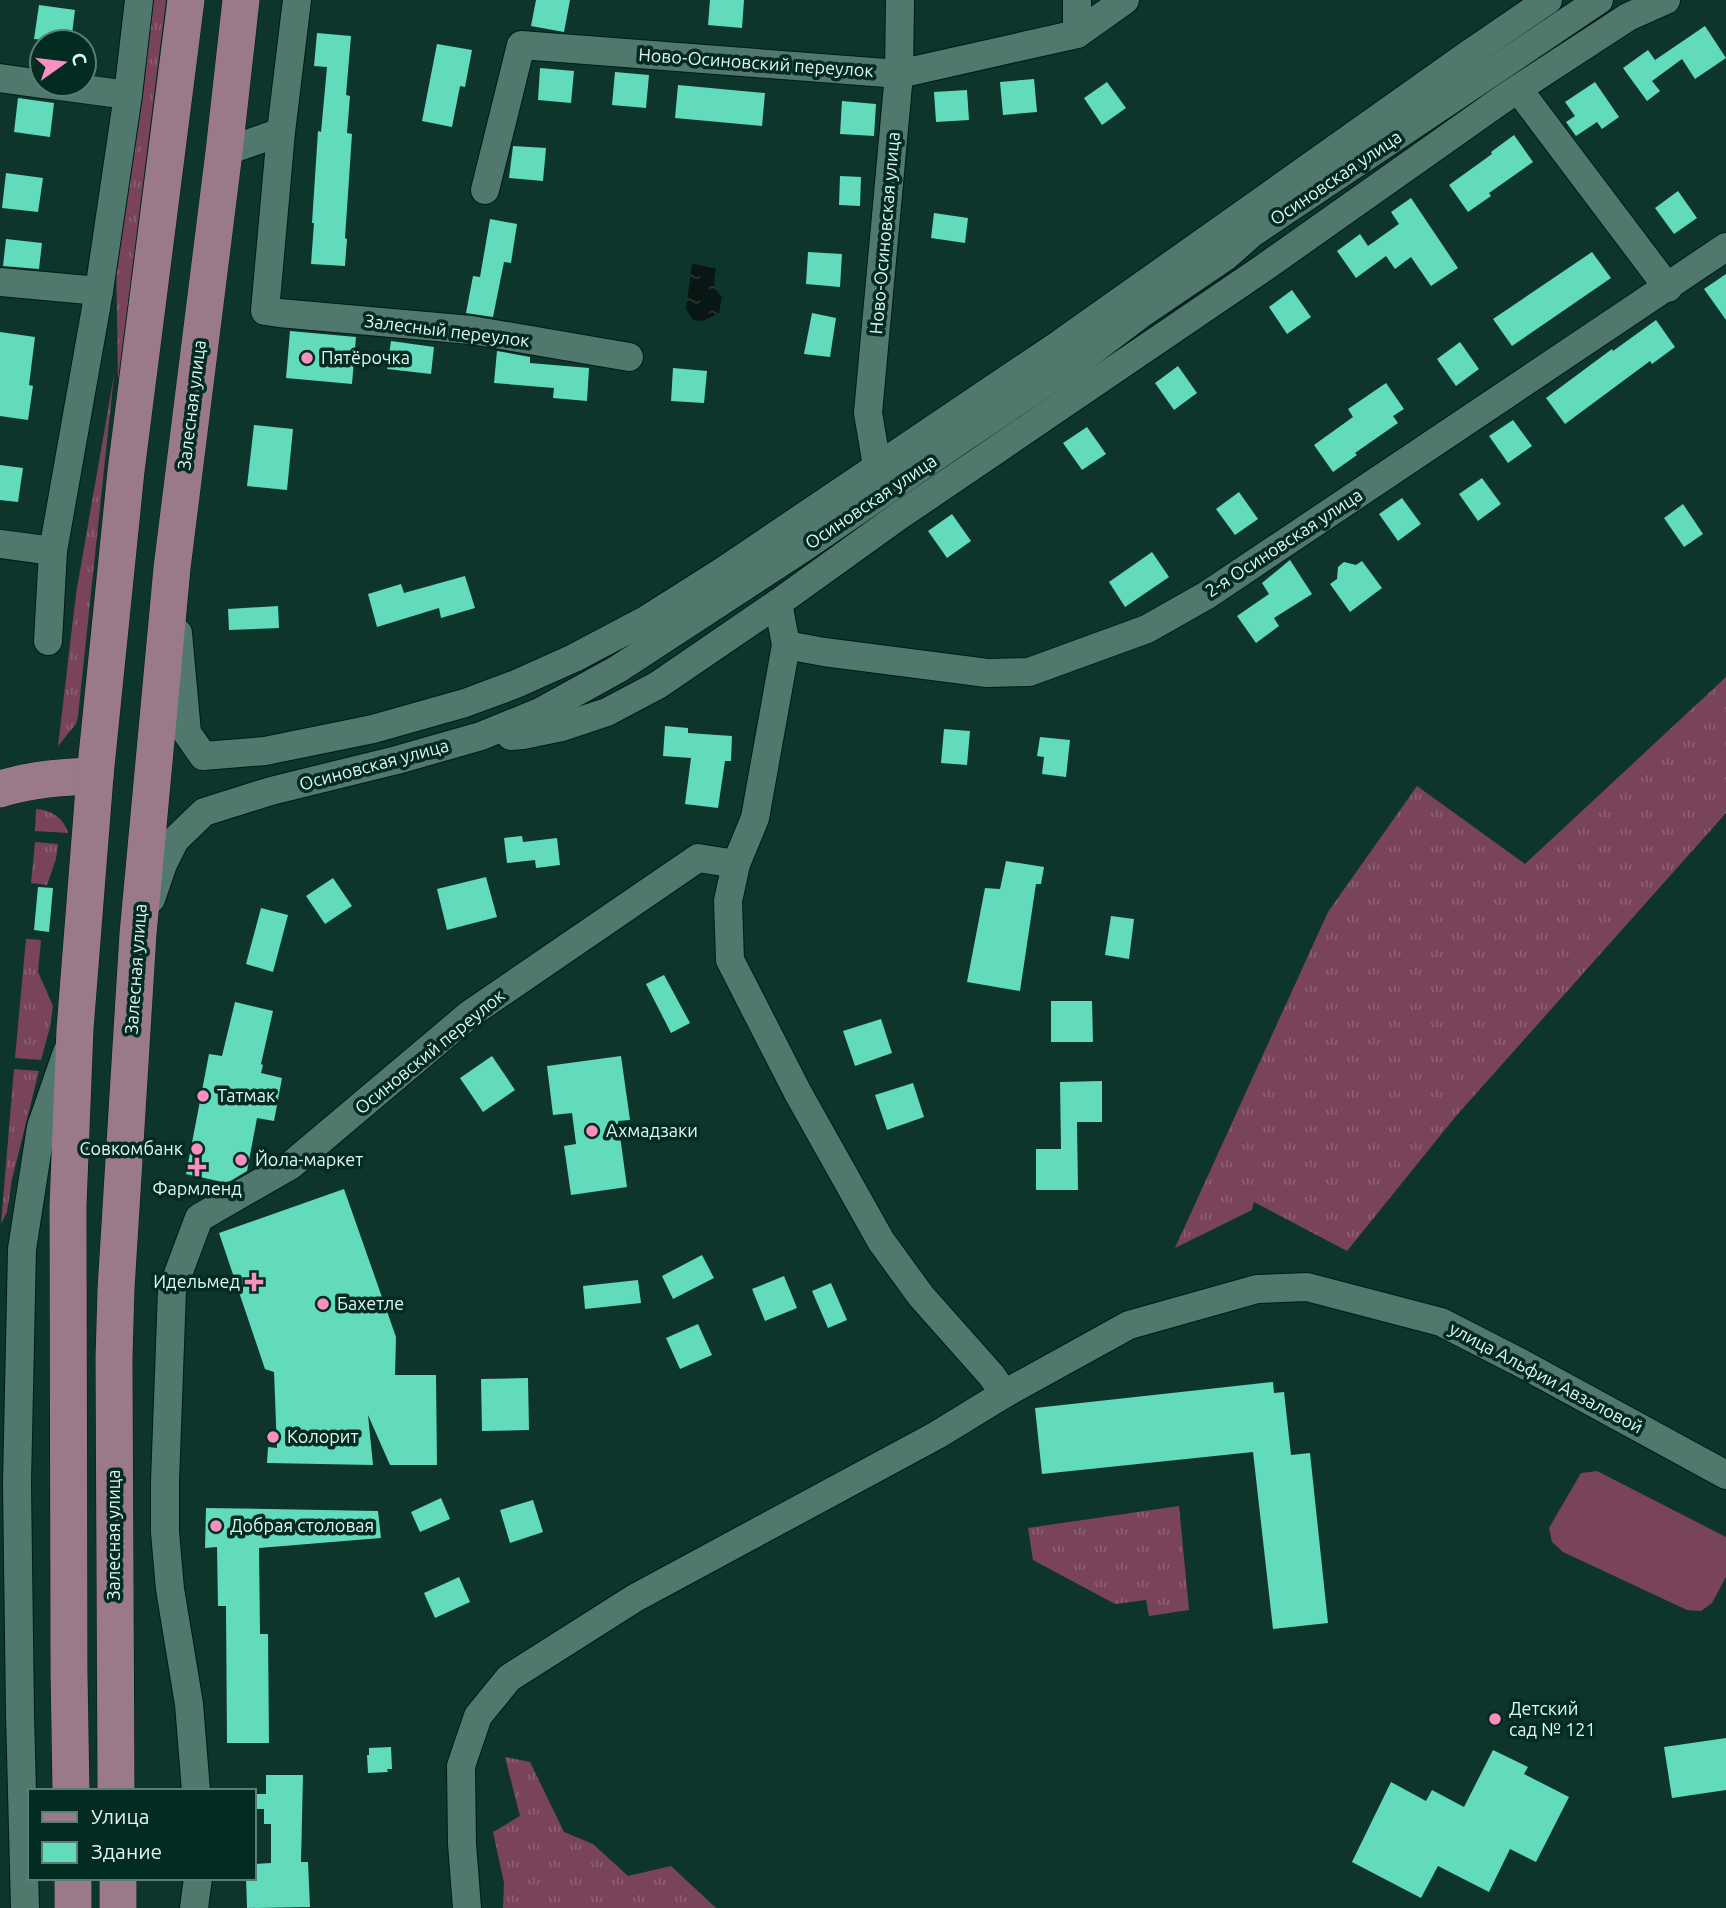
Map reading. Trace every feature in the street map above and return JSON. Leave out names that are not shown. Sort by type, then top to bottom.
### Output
[{"type":"main road","points":[[71,1789],[68,1206],[75,1028],[95,776],[126,471],[186,0]]},
{"type":"main road","name":"Залесная улица","points":[[116,1789],[114,1330],[138,934],[172,568],[241,0]]},
{"type":"main road","points":[[0,789],[62,777],[95,776]]},
{"type":"main road","points":[[73,1880],[73,1908]]},
{"type":"main road","points":[[118,1880],[118,1908]]},
{"type":"street","points":[[48,641],[52,551],[99,290],[139,0]]},
{"type":"street","points":[[224,152],[281,132],[297,0]]},
{"type":"street","name":"Ново-Осиновская улица","points":[[877,466],[868,413],[899,74],[900,0]]},
{"type":"street","points":[[1077,0],[1077,34]]},
{"type":"street","name":"Ново-Осиновский переулок","points":[[485,190],[521,45],[899,74],[1077,34],[1125,0]]},
{"type":"street","name":"Осиновская улица","points":[[172,568],[187,733],[203,756],[265,751],[373,729],[465,703],[516,684],[574,658],[644,621],[711,578],[1061,343],[1548,0]]},
{"type":"street","name":"Осиновская улица","points":[[138,934],[163,864],[175,840],[204,812],[271,791],[481,736],[540,712],[618,669],[806,546],[1081,359],[1225,257],[1251,234],[1599,0]]},
{"type":"street","points":[[481,736],[523,735],[562,727],[607,712],[659,685],[1518,89],[1628,17],[1665,0]]},
{"type":"street","points":[[0,78],[28,82]]},
{"type":"street","points":[[1518,89],[1668,288]]},
{"type":"street","points":[[98,91],[128,95]]},
{"type":"street","name":"Залесный переулок","points":[[281,132],[265,310],[471,330],[628,357]]},
{"type":"street","points":[[1251,234],[1262,269]]},
{"type":"street","name":"2-я Осиновская улица","points":[[786,645],[986,673],[1029,672],[1147,629],[1207,595],[1726,247]]},
{"type":"street","points":[[0,282],[99,290]]},
{"type":"street","points":[[0,544],[52,551]]},
{"type":"street","points":[[778,603],[786,645],[755,818],[736,864],[728,901],[730,960],[798,1093],[881,1241],[921,1296],[992,1376],[1004,1394]]},
{"type":"street","name":"Осиновский переулок","points":[[196,1789],[189,1704],[170,1589],[165,1482],[172,1290],[199,1218],[291,1166],[470,1014],[698,858],[736,864]]},
{"type":"street","points":[[25,1908],[10,1714],[11,1249],[41,1127],[75,1028]]},
{"type":"street","name":"улица Альфии Авзаловой","points":[[467,1908],[462,1844],[461,1766],[478,1716],[509,1678],[635,1598],[937,1435],[1004,1394],[1129,1325],[1257,1289],[1307,1287],[1441,1322],[1517,1360],[1726,1475]]},
{"type":"street","points":[[194,1908],[198,1880]]},
{"type":"green space","points":[[147,0],[166,0],[118,380],[116,254]]},
{"type":"green space","points":[[114,375],[78,716],[76,724],[58,746],[76,594]]},
{"type":"green space","points":[[1726,677],[1726,813],[1456,1116],[1347,1251],[1254,1202],[1252,1210],[1175,1248],[1328,912],[1417,786],[1525,864]]},
{"type":"green space","points":[[36,809],[56,816],[68,833],[35,831]]},
{"type":"green space","points":[[35,842],[58,844],[47,885],[31,883]]},
{"type":"green space","points":[[26,939],[41,940],[38,972],[53,1006],[41,1060],[15,1058]]},
{"type":"green space","points":[[14,1069],[39,1071],[12,1179],[7,1212],[1,1224]]},
{"type":"green space","points":[[1597,1471],[1726,1537],[1726,1577],[1712,1603],[1701,1611],[1687,1610],[1563,1552],[1552,1542],[1549,1528],[1581,1473]]},
{"type":"green space","points":[[1179,1506],[1189,1610],[1149,1616],[1146,1600],[1115,1604],[1033,1560],[1028,1528]]},
{"type":"green space","points":[[505,1757],[530,1762],[564,1832],[593,1844],[628,1876],[671,1866],[716,1908],[503,1908],[504,1883],[493,1832],[520,1816]]},
{"type":"water","points":[[692,264],[716,268],[715,287],[722,297],[719,313],[703,321],[693,320],[686,309]]},
{"type":"building","points":[[536,0],[570,0],[564,32],[531,26]]},
{"type":"building","points":[[710,0],[744,0],[742,28],[708,25]]},
{"type":"building","points":[[39,5],[75,10],[73,28],[36,28]]},
{"type":"building","points":[[1705,26],[1726,58],[1695,79],[1682,59],[1652,81],[1660,91],[1647,101],[1623,68],[1648,50],[1655,60]]},
{"type":"building","points":[[317,33],[351,36],[346,95],[350,96],[347,133],[352,134],[345,266],[311,264],[318,131],[321,132],[327,67],[314,66]]},
{"type":"building","points":[[437,44],[472,50],[465,87],[460,86],[452,127],[422,121]]},
{"type":"building","points":[[540,68],[574,71],[571,103],[538,100]]},
{"type":"building","points":[[615,72],[649,75],[646,108],[612,105]]},
{"type":"building","points":[[1034,79],[1037,112],[1003,115],[1000,82]]},
{"type":"building","points":[[1107,82],[1126,108],[1102,125],[1084,98]]},
{"type":"building","points":[[1595,82],[1619,117],[1602,129],[1597,122],[1576,136],[1566,122],[1575,116],[1565,102]]},
{"type":"building","points":[[678,85],[765,93],[762,126],[675,118]]},
{"type":"building","points":[[967,90],[969,120],[936,122],[934,92]]},
{"type":"building","points":[[18,98],[54,103],[50,137],[14,132]]},
{"type":"building","points":[[842,101],[876,104],[874,136],[840,134]]},
{"type":"building","points":[[1514,135],[1533,162],[1489,193],[1491,196],[1468,212],[1449,185]]},
{"type":"building","points":[[513,146],[546,148],[543,181],[509,178]]},
{"type":"building","points":[[6,173],[43,178],[38,212],[2,208]]},
{"type":"building","points":[[840,176],[861,177],[860,206],[839,205]]},
{"type":"building","points":[[1678,191],[1697,218],[1674,234],[1655,208]]},
{"type":"building","points":[[1411,198],[1458,268],[1431,286],[1411,257],[1395,269],[1386,256],[1356,278],[1337,251],[1360,234],[1368,246],[1399,224],[1391,212]]},
{"type":"building","points":[[934,213],[968,218],[965,243],[931,238]]},
{"type":"building","points":[[490,219],[517,224],[511,263],[504,262],[493,317],[466,313],[473,276],[480,277]]},
{"type":"building","points":[[6,239],[42,243],[39,269],[3,266]]},
{"type":"building","points":[[808,252],[842,254],[840,287],[806,284]]},
{"type":"building","points":[[1592,252],[1611,278],[1512,346],[1493,319]]},
{"type":"building","points":[[1726,274],[1726,320],[1704,289]]},
{"type":"building","points":[[1292,290],[1311,317],[1287,334],[1269,307]]},
{"type":"building","points":[[812,313],[836,318],[830,357],[804,354]]},
{"type":"building","points":[[1656,320],[1675,347],[1652,364],[1650,361],[1565,424],[1546,398]]},
{"type":"building","points":[[290,331],[356,337],[352,384],[286,378]]},
{"type":"building","points":[[0,332],[35,337],[29,385],[33,386],[28,420],[0,416]]},
{"type":"building","points":[[391,341],[434,347],[431,374],[387,369]]},
{"type":"building","points":[[1460,342],[1479,369],[1456,386],[1437,359]]},
{"type":"building","points":[[497,351],[530,357],[530,363],[589,368],[587,401],[553,398],[554,388],[494,383]]},
{"type":"building","points":[[1178,366],[1197,393],[1174,410],[1155,383]]},
{"type":"building","points":[[673,368],[707,371],[704,403],[671,401]]},
{"type":"building","points":[[1386,383],[1404,409],[1393,416],[1398,423],[1333,472],[1314,445],[1353,417],[1348,409]]},
{"type":"building","points":[[1513,420],[1532,446],[1508,463],[1489,436]]},
{"type":"building","points":[[254,425],[293,429],[287,490],[247,486]]},
{"type":"building","points":[[1087,427],[1106,454],[1082,470],[1063,443]]},
{"type":"building","points":[[0,465],[23,468],[18,502],[0,500]]},
{"type":"building","points":[[1482,478],[1501,504],[1478,521],[1459,494]]},
{"type":"building","points":[[1239,492],[1258,519],[1235,535],[1216,509]]},
{"type":"building","points":[[1402,498],[1421,524],[1398,541],[1379,514]]},
{"type":"building","points":[[1683,504],[1703,534],[1684,547],[1664,518]]},
{"type":"building","points":[[952,514],[971,541],[947,558],[928,531]]},
{"type":"building","points":[[1152,552],[1169,577],[1125,607],[1109,582]]},
{"type":"building","points":[[1290,560],[1312,594],[1274,618],[1279,626],[1256,643],[1237,616],[1269,594],[1262,583]]},
{"type":"building","points":[[1362,561],[1382,588],[1350,612],[1330,584],[1337,579],[1338,567],[1344,562],[1356,565]]},
{"type":"building","points":[[465,576],[475,608],[441,618],[439,608],[377,627],[368,594],[401,584],[404,593]]},
{"type":"building","points":[[278,606],[279,628],[229,630],[228,609]]},
{"type":"building","points":[[665,726],[688,728],[688,733],[732,736],[731,761],[725,761],[718,808],[685,804],[691,758],[663,756]]},
{"type":"building","points":[[944,729],[970,731],[967,765],[941,763]]},
{"type":"building","points":[[1040,737],[1070,740],[1066,777],[1042,774],[1044,757],[1037,756]]},
{"type":"building","points":[[522,836],[523,842],[557,838],[560,865],[536,868],[535,860],[507,863],[504,838]]},
{"type":"building","points":[[1006,861],[1044,867],[1041,884],[1036,884],[1020,991],[967,982],[985,888],[1000,889]]},
{"type":"building","points":[[486,877],[497,917],[447,930],[437,889]]},
{"type":"building","points":[[333,878],[352,906],[325,924],[306,896]]},
{"type":"building","points":[[38,887],[53,888],[49,932],[34,930]]},
{"type":"building","points":[[261,908],[288,915],[273,972],[246,964]]},
{"type":"building","points":[[1111,916],[1134,919],[1129,959],[1105,955]]},
{"type":"building","points":[[664,975],[690,1023],[671,1033],[646,984]]},
{"type":"building","points":[[1051,1001],[1092,1001],[1093,1042],[1051,1042]]},
{"type":"building","points":[[235,1002],[273,1011],[261,1073],[282,1078],[274,1121],[257,1118],[247,1171],[227,1183],[186,1174],[209,1054],[222,1056]]},
{"type":"building","points":[[881,1019],[892,1053],[855,1066],[843,1031]]},
{"type":"building","points":[[492,1056],[515,1090],[483,1112],[460,1078]]},
{"type":"building","name":"Ахмадзаки","points":[[621,1056],[630,1120],[618,1121],[627,1187],[571,1195],[564,1146],[576,1144],[572,1113],[553,1115],[547,1066]]},
{"type":"building","points":[[1102,1081],[1102,1122],[1077,1122],[1078,1190],[1036,1190],[1036,1149],[1061,1149],[1060,1082]]},
{"type":"building","points":[[913,1083],[924,1117],[887,1130],[875,1095]]},
{"type":"building","points":[[344,1189],[396,1337],[395,1375],[436,1375],[437,1465],[390,1465],[368,1415],[373,1465],[267,1463],[268,1447],[277,1448],[274,1372],[265,1369],[219,1233]]},
{"type":"building","points":[[702,1255],[714,1278],[673,1299],[662,1276]]},
{"type":"building","points":[[784,1276],[797,1308],[765,1321],[752,1289]]},
{"type":"building","points":[[638,1280],[641,1303],[585,1309],[583,1286]]},
{"type":"building","points":[[831,1283],[847,1320],[828,1328],[812,1291]]},
{"type":"building","points":[[698,1324],[712,1355],[680,1369],[666,1338]]},
{"type":"building","points":[[528,1378],[529,1430],[482,1431],[481,1379]]},
{"type":"building","points":[[1273,1382],[1274,1393],[1284,1392],[1291,1455],[1310,1453],[1328,1623],[1273,1629],[1253,1452],[1042,1474],[1035,1408]]},
{"type":"building","points":[[441,1498],[450,1519],[420,1532],[411,1512]]},
{"type":"building","points":[[533,1500],[543,1532],[510,1543],[500,1510]]},
{"type":"building","points":[[206,1508],[378,1511],[381,1538],[259,1548],[260,1634],[268,1634],[269,1743],[227,1743],[226,1606],[218,1606],[217,1547],[205,1548]]},
{"type":"building","points":[[459,1577],[470,1602],[435,1618],[424,1593]]},
{"type":"building","points":[[1726,1738],[1726,1790],[1672,1798],[1664,1747]]},
{"type":"building","points":[[391,1747],[392,1769],[387,1769],[388,1772],[368,1773],[369,1748]]},
{"type":"building","points":[[1493,1750],[1528,1767],[1524,1774],[1569,1797],[1536,1862],[1510,1849],[1489,1892],[1438,1866],[1421,1898],[1352,1862],[1391,1782],[1426,1801],[1432,1790],[1464,1807]]},
{"type":"building","points":[[266,1775],[303,1775],[301,1862],[308,1862],[310,1907],[247,1908],[246,1880],[256,1880],[256,1864],[271,1863],[271,1824],[264,1824],[264,1809],[256,1809],[256,1794],[266,1794]]},
{"type":"place","name":"Пятёрочка","points":[[307,358]]},
{"type":"place","name":"Татмак","points":[[203,1096]]},
{"type":"place","name":"Ахмадзаки","points":[[592,1131]]},
{"type":"place","name":"Совкомбанк","points":[[197,1149]]},
{"type":"place","name":"Йола-маркет","points":[[241,1160]]},
{"type":"place","name":"Фармленд","points":[[197,1167]]},
{"type":"place","name":"Идельмед","points":[[254,1282]]},
{"type":"place","name":"Бахетле","points":[[323,1304]]},
{"type":"place","name":"Колорит","points":[[273,1437]]},
{"type":"place","name":"Добрая столовая","points":[[216,1526]]},
{"type":"place","name":"Детский сад № 121","points":[[1495,1719]]}]
